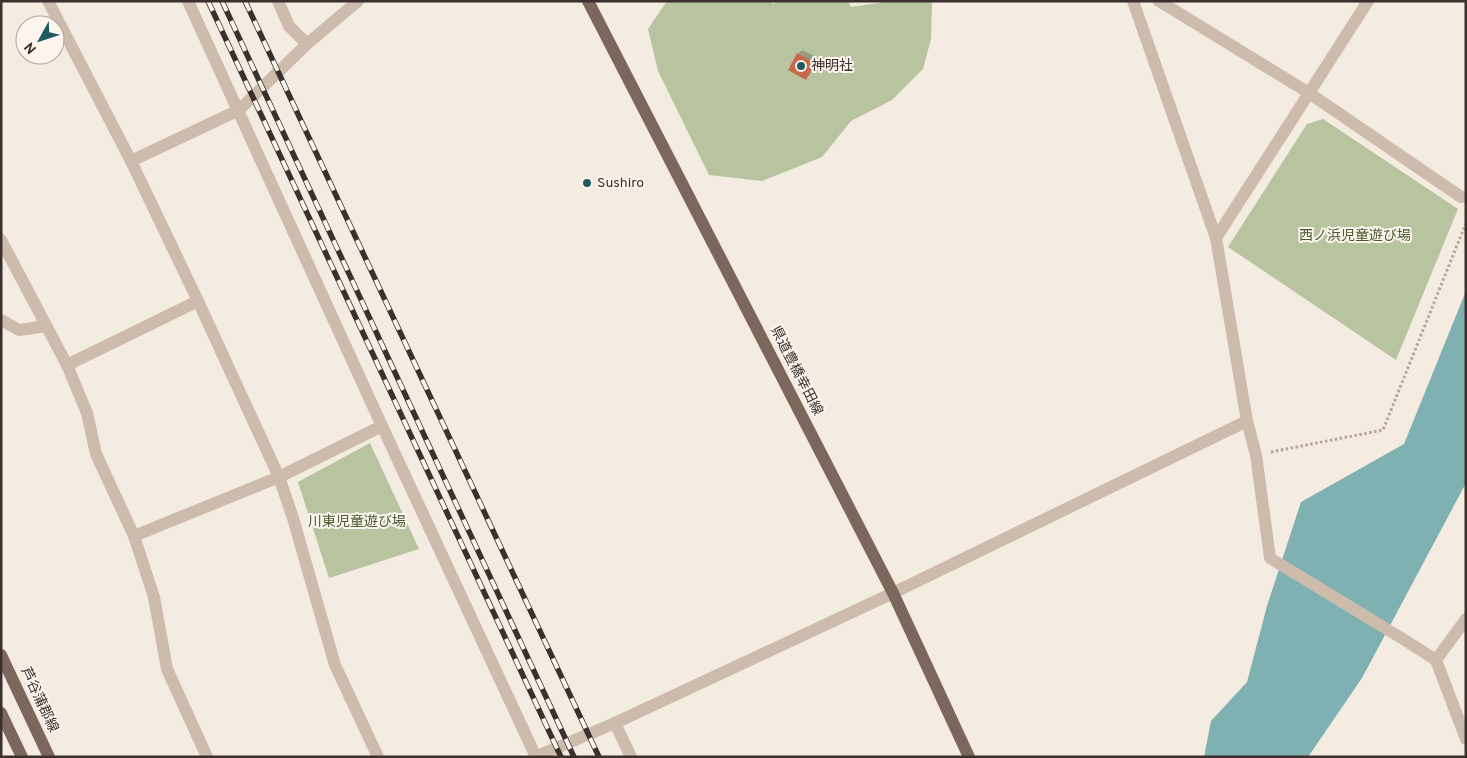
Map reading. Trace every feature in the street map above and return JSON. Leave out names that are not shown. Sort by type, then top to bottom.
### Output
[{"type":"main road","name":"県道豊橋幸田線","points":[[588,1],[893,593],[969,757]]},
{"type":"main road","name":"芦谷蒲郡線","points":[[1,655],[49,757]]},
{"type":"main road","points":[[1,713],[22,757]]},
{"type":"street","points":[[48,1],[132,161],[279,477],[335,665],[378,757]]},
{"type":"street","points":[[188,1],[536,757],[615,723],[893,593],[1247,421]]},
{"type":"street","points":[[278,1],[290,26],[307,44]]},
{"type":"street","points":[[132,161],[239,110],[307,44],[358,1]]},
{"type":"street","points":[[1133,1],[1216,238],[1247,421],[1256,455],[1270,558],[1436,660],[1466,739]]},
{"type":"street","points":[[1159,1],[1309,93],[1461,197]]},
{"type":"street","points":[[1216,238],[1368,1]]},
{"type":"street","points":[[1,240],[67,365],[87,413],[96,454],[134,536],[154,597],[167,669],[207,757]]},
{"type":"street","points":[[67,365],[198,301]]},
{"type":"street","points":[[1,320],[19,330],[46,326]]},
{"type":"street","points":[[134,536],[279,477],[382,426]]},
{"type":"street","points":[[1436,660],[1466,619]]},
{"type":"street","points":[[615,723],[631,757]]},
{"type":"path","points":[[1256,455],[1383,430],[1466,223]]},
{"type":"green space","points":[[667,1],[769,1],[774,4],[775,1],[848,1],[851,7],[892,1],[931,1],[931,39],[923,69],[892,100],[851,121],[822,157],[762,181],[709,175],[658,71],[648,29]]},
{"type":"green space","name":"西ノ浜児童遊び場","points":[[1323,119],[1458,209],[1396,360],[1228,247],[1307,124]]},
{"type":"green space","name":"川東児童遊び場","points":[[370,443],[419,549],[329,578],[298,482]]},
{"type":"water","points":[[1466,291],[1466,483],[1362,678],[1308,757],[1204,757],[1211,721],[1247,682],[1267,606],[1301,502],[1404,444]]},
{"type":"building","name":"神明社","points":[[797,53],[815,63],[806,80],[788,70]]},
{"type":"railway","points":[[208,1],[561,757]]},
{"type":"railway","points":[[222,1],[574,757]]},
{"type":"railway","points":[[245,1],[599,757]]},
{"type":"place","name":"神明社","points":[[801,66]]},
{"type":"place","name":"Sushiro","points":[[587,183]]}]
